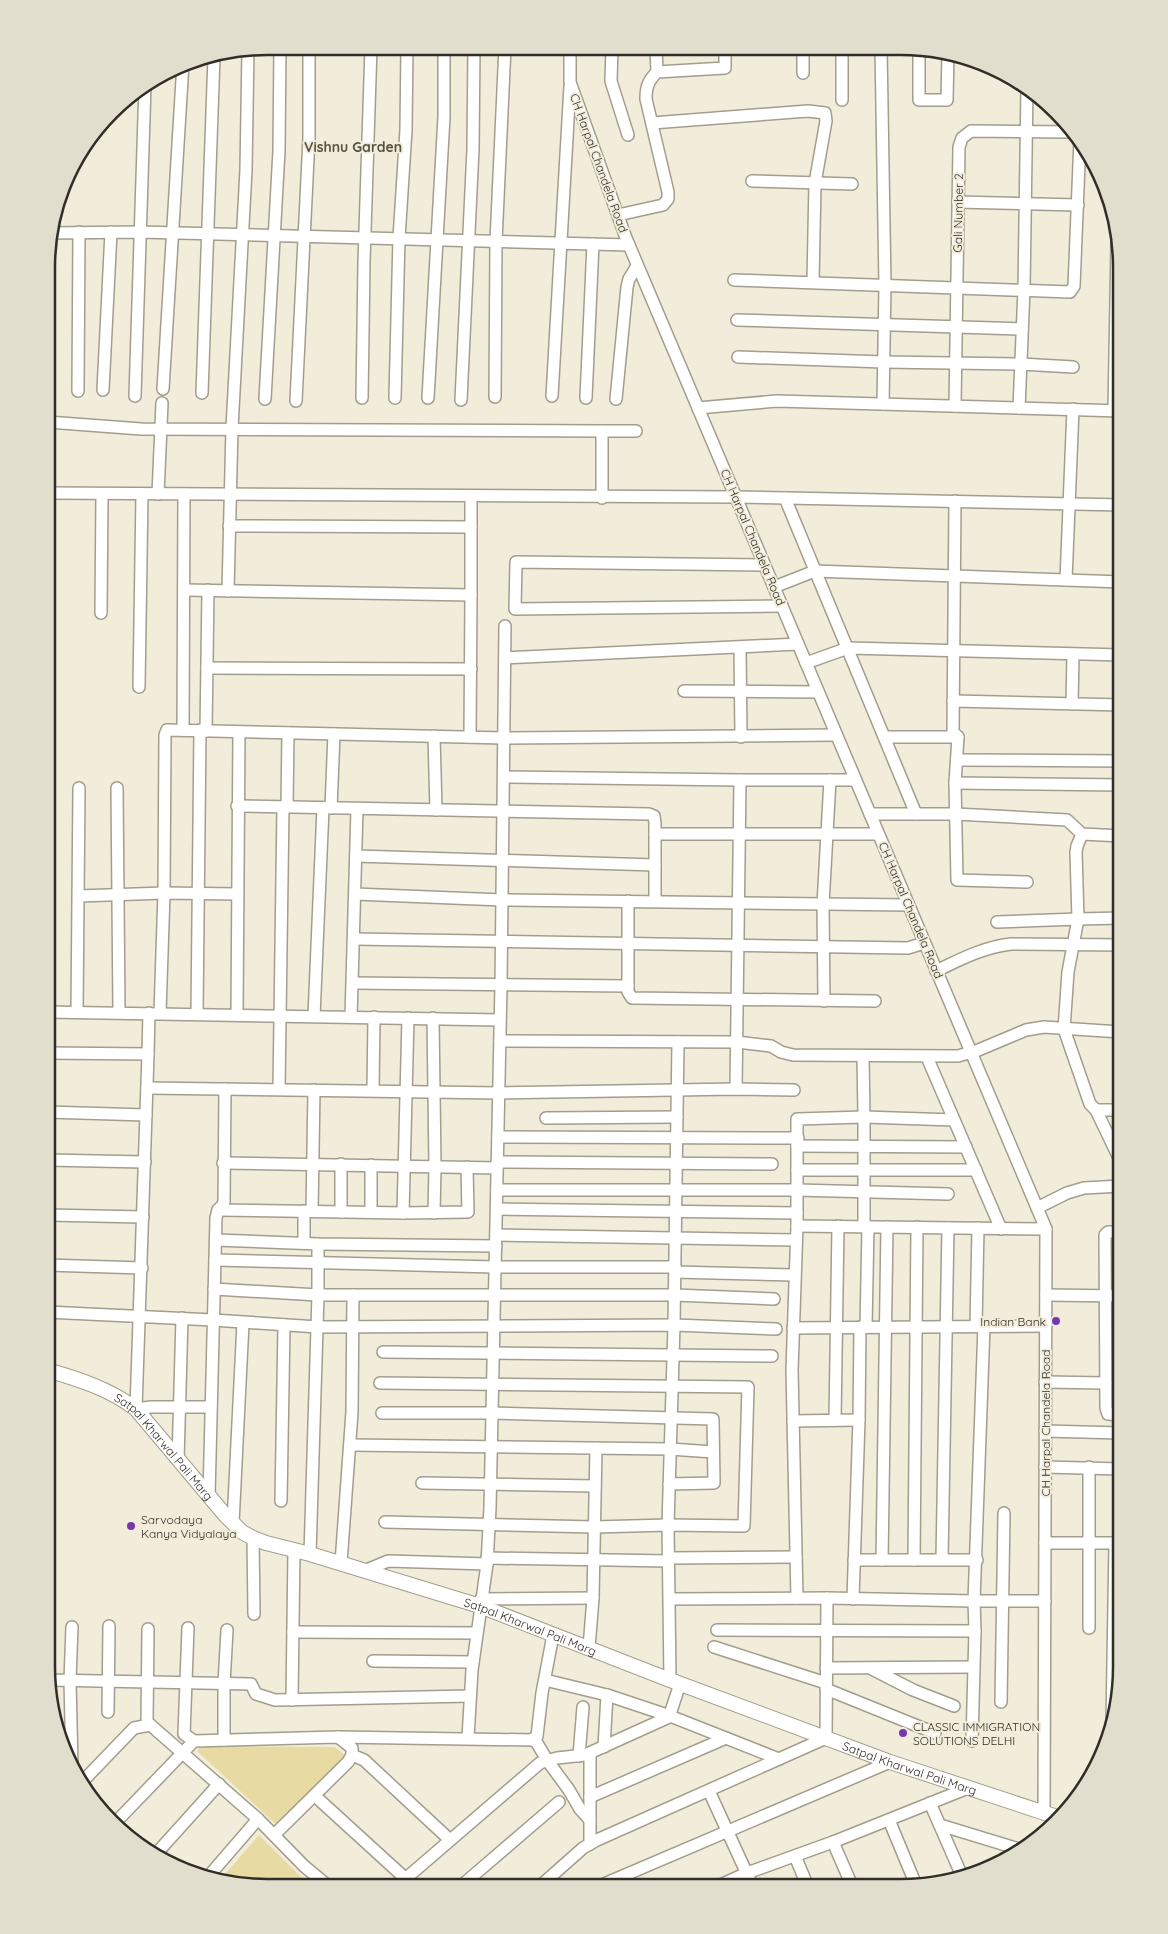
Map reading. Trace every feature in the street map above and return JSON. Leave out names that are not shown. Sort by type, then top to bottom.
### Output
[{"type":"street","points":[[265,399],[280,152],[280,55]]},
{"type":"street","points":[[296,401],[309,138],[309,55]]},
{"type":"street","points":[[362,398],[371,55]]},
{"type":"street","points":[[395,398],[399,238],[406,130],[408,55]]},
{"type":"street","points":[[428,398],[444,117],[444,55]]},
{"type":"street","points":[[461,400],[474,149],[474,55]]},
{"type":"street","points":[[495,397],[496,241],[505,55]]},
{"type":"street","name":"CH Harpal Chandela Road","points":[[570,55],[570,82],[637,266],[1046,1229],[1044,1813]]},
{"type":"street","points":[[612,55],[611,81],[628,135]]},
{"type":"street","points":[[656,55],[657,72]]},
{"type":"street","points":[[618,215],[663,205],[668,199],[646,89],[649,80],[657,72],[725,68],[726,55]]},
{"type":"street","points":[[802,72],[803,55]]},
{"type":"street","points":[[842,55],[842,100]]},
{"type":"street","points":[[881,55],[885,285],[883,404]]},
{"type":"street","points":[[228,591],[232,428],[246,170],[248,56]]},
{"type":"street","points":[[919,56],[919,100],[947,100],[948,60]]},
{"type":"street","points":[[202,393],[214,62]]},
{"type":"street","points":[[163,389],[182,73]]},
{"type":"street","points":[[552,396],[570,82]]},
{"type":"street","points":[[136,396],[145,94]]},
{"type":"street","points":[[1019,408],[1024,290],[1027,97]]},
{"type":"street","points":[[652,123],[808,111],[825,113],[826,121],[815,182],[813,282]]},
{"type":"street","name":"Gali Number 2","points":[[956,406],[959,147],[962,138],[971,131],[1027,132]]},
{"type":"street","points":[[1027,132],[1064,132]]},
{"type":"street","points":[[734,280],[1065,292],[1073,290],[1080,153]]},
{"type":"street","points":[[752,181],[852,184]]},
{"type":"street","points":[[958,202],[1078,206]]},
{"type":"street","points":[[58,232],[242,234],[629,245]]},
{"type":"street","points":[[78,392],[79,232]]},
{"type":"street","points":[[103,390],[111,232]]},
{"type":"street","points":[[586,398],[593,244]]},
{"type":"street","points":[[616,399],[627,287],[637,266]]},
{"type":"street","points":[[737,320],[1022,329]]},
{"type":"street","points":[[738,357],[1073,367]]},
{"type":"street","points":[[698,408],[777,400],[1113,411]]},
{"type":"street","points":[[158,494],[162,403]]},
{"type":"street","points":[[1066,580],[1073,409]]},
{"type":"street","points":[[55,423],[141,429],[636,431]]},
{"type":"street","points":[[602,431],[602,498]]},
{"type":"street","points":[[55,494],[602,498],[735,497],[1113,504]]},
{"type":"street","points":[[101,613],[102,494]]},
{"type":"street","points":[[140,687],[142,494]]},
{"type":"street","points":[[183,730],[184,494]]},
{"type":"street","points":[[470,737],[472,669],[471,497]]},
{"type":"street","points":[[785,498],[886,737],[916,814]]},
{"type":"street","points":[[956,502],[953,732],[958,737],[955,782],[957,880],[1027,882]]},
{"type":"street","points":[[229,526],[471,527]]},
{"type":"street","points":[[764,565],[516,562],[515,609],[782,606]]},
{"type":"street","points":[[774,587],[815,571],[1113,582]]},
{"type":"street","points":[[184,590],[471,595]]},
{"type":"street","points":[[197,1014],[208,590]]},
{"type":"street","points":[[468,1738],[473,1662],[487,1561],[489,1525],[500,1042],[505,626]]},
{"type":"street","points":[[505,658],[798,644]]},
{"type":"street","points":[[740,648],[741,737]]},
{"type":"street","points":[[806,663],[848,648],[1113,655]]},
{"type":"street","points":[[1072,704],[1073,654]]},
{"type":"street","points":[[207,668],[472,669]]},
{"type":"street","points":[[684,691],[818,692]]},
{"type":"street","points":[[954,701],[1113,705]]},
{"type":"street","points":[[211,1407],[151,1407],[136,1409],[148,1054],[154,1013],[164,893],[165,735],[168,730],[504,738],[836,735]]},
{"type":"street","points":[[237,1014],[239,732]]},
{"type":"street","points":[[279,1090],[279,1015],[288,733]]},
{"type":"street","points":[[314,1016],[327,808],[334,734]]},
{"type":"street","points":[[434,736],[436,810]]},
{"type":"street","points":[[886,737],[958,737]]},
{"type":"street","points":[[957,760],[1113,761]]},
{"type":"street","points":[[504,777],[855,780]]},
{"type":"street","points":[[736,1089],[740,780]]},
{"type":"street","points":[[824,1001],[823,904],[830,780]]},
{"type":"street","points":[[955,782],[1113,785]]},
{"type":"street","points":[[77,1012],[79,788]]},
{"type":"street","points":[[117,788],[119,1012]]},
{"type":"street","points":[[237,806],[648,814],[654,816],[655,819],[655,901]]},
{"type":"street","points":[[351,1017],[357,809]]},
{"type":"street","points":[[870,814],[956,814],[1067,820],[1082,834],[1113,836]]},
{"type":"street","points":[[655,834],[878,834]]},
{"type":"street","points":[[1082,834],[1076,852],[1078,918],[1068,972],[1064,1029],[1090,1104],[1096,1110],[1113,1145]]},
{"type":"street","points":[[356,856],[655,865]]},
{"type":"street","points":[[78,896],[164,893],[237,894]]},
{"type":"street","points":[[355,894],[502,900],[908,905]]},
{"type":"street","points":[[628,901],[628,992],[632,998],[737,1001],[875,1001]]},
{"type":"street","points":[[997,922],[1113,918]]},
{"type":"street","points":[[354,939],[908,948],[924,943]]},
{"type":"street","points":[[936,971],[974,953],[997,946],[1012,944],[1113,945]]},
{"type":"street","points":[[353,983],[628,986]]},
{"type":"street","points":[[55,1012],[500,1020]]},
{"type":"street","points":[[373,1090],[374,1017]]},
{"type":"street","points":[[403,1213],[408,1018]]},
{"type":"street","points":[[433,1018],[436,1167],[434,1213]]},
{"type":"street","points":[[500,1042],[737,1042],[771,1046],[781,1052],[792,1055],[927,1057],[958,1056],[1026,1030],[1044,1027],[1113,1032]]},
{"type":"street","points":[[670,1716],[675,1682],[668,1525],[676,1238],[678,1042]]},
{"type":"street","points":[[55,1053],[148,1054]]},
{"type":"street","points":[[853,1599],[866,1227],[863,1056]]},
{"type":"street","points":[[927,1057],[1001,1229]]},
{"type":"street","points":[[147,1088],[405,1090],[499,1093],[736,1089],[794,1090]]},
{"type":"street","points":[[209,1496],[216,1240],[218,1210],[224,1202],[225,1088]]},
{"type":"street","points":[[304,1244],[314,1164],[314,1090]]},
{"type":"street","points":[[1096,1110],[1113,1110]]},
{"type":"street","points":[[55,1112],[146,1115]]},
{"type":"street","points":[[546,1118],[677,1117]]},
{"type":"street","points":[[797,1598],[793,1328],[797,1213],[797,1119],[864,1117],[954,1120]]},
{"type":"street","points":[[498,1137],[797,1142],[864,1147],[966,1147]]},
{"type":"street","points":[[55,1160],[145,1162]]},
{"type":"street","points":[[223,1162],[436,1167],[676,1163],[772,1164]]},
{"type":"street","points":[[341,1212],[342,1164]]},
{"type":"street","points":[[370,1212],[371,1165]]},
{"type":"street","points":[[218,1210],[403,1213],[468,1212],[467,1167]]},
{"type":"street","points":[[797,1170],[976,1170]]},
{"type":"street","points":[[1036,1208],[1067,1193],[1084,1188],[1113,1186]]},
{"type":"street","points":[[497,1190],[797,1190],[948,1194]]},
{"type":"street","points":[[497,1209],[797,1213]]},
{"type":"street","points":[[55,1215],[143,1218]]},
{"type":"street","points":[[796,1226],[1046,1229]]},
{"type":"street","points":[[835,1420],[838,1226]]},
{"type":"street","points":[[882,1560],[887,1227]]},
{"type":"street","points":[[914,1560],[918,1227]]},
{"type":"street","points":[[942,1559],[948,1228]]},
{"type":"street","points":[[972,1741],[974,1601],[977,1560],[980,1326],[978,1228]]},
{"type":"street","points":[[1113,1232],[1108,1232],[1105,1235],[1107,1413],[1113,1415]]},
{"type":"street","points":[[216,1240],[304,1244],[676,1238],[796,1240]]},
{"type":"street","points":[[310,1554],[318,1326],[318,1244]]},
{"type":"street","points":[[215,1260],[794,1274]]},
{"type":"street","points":[[55,1265],[142,1268]]},
{"type":"street","points":[[214,1289],[353,1295],[674,1295],[774,1299]]},
{"type":"street","points":[[341,1563],[350,1445],[353,1295]]},
{"type":"street","points":[[1046,1295],[1113,1296]]},
{"type":"street","points":[[55,1312],[318,1326],[674,1325],[776,1329]]},
{"type":"street","points":[[178,1460],[182,1318]]},
{"type":"street","points":[[233,1523],[244,1323]]},
{"type":"street","points":[[281,1501],[284,1325]]},
{"type":"street","points":[[793,1328],[837,1326],[1046,1326]]},
{"type":"street","points":[[383,1352],[772,1356]]},
{"type":"street","name":"Satpal Kharwal Pali Marg","points":[[55,1373],[110,1392],[122,1398],[136,1409],[233,1523],[242,1532],[253,1538],[481,1602],[553,1634],[675,1682],[890,1762],[1052,1816]]},
{"type":"street","points":[[1045,1382],[1106,1383]]},
{"type":"street","points":[[380,1383],[748,1387],[744,1526],[668,1525],[595,1527],[385,1522]]},
{"type":"street","points":[[382,1413],[492,1413],[714,1419],[714,1483],[670,1484]]},
{"type":"street","points":[[793,1421],[859,1420]]},
{"type":"street","points":[[1045,1431],[1113,1433]]},
{"type":"street","points":[[350,1445],[670,1449],[714,1452]]},
{"type":"street","points":[[589,1648],[595,1560],[596,1448]]},
{"type":"street","points":[[1045,1467],[1113,1468]]},
{"type":"street","points":[[1089,1467],[1089,1628]]},
{"type":"street","points":[[422,1483],[595,1486]]},
{"type":"street","points":[[1001,1702],[1001,1601],[1004,1513]]},
{"type":"street","points":[[253,1538],[254,1614]]},
{"type":"street","points":[[1045,1543],[1113,1542]]},
{"type":"street","points":[[292,1700],[294,1550]]},
{"type":"street","points":[[364,1570],[388,1561],[796,1557]]},
{"type":"street","points":[[854,1560],[977,1560]]},
{"type":"street","points":[[481,1602],[593,1598]]},
{"type":"street","points":[[670,1599],[827,1598],[1045,1601]]},
{"type":"street","points":[[548,1879],[590,1844],[826,1738],[827,1598]]},
{"type":"street","points":[[108,1712],[109,1626]]},
{"type":"street","points":[[72,1627],[70,1680],[72,1749]]},
{"type":"street","points":[[188,1628],[184,1734],[194,1741],[338,1737],[534,1738]]},
{"type":"street","points":[[148,1630],[147,1722],[258,1819],[304,1866],[320,1879]]},
{"type":"street","points":[[224,1740],[226,1630]]},
{"type":"street","points":[[717,1630],[975,1631]]},
{"type":"street","points":[[294,1632],[476,1633]]},
{"type":"street","points":[[534,1738],[537,1736],[553,1634]]},
{"type":"street","points":[[714,1647],[826,1686],[934,1733]]},
{"type":"street","points":[[373,1660],[473,1662]]},
{"type":"street","points":[[826,1668],[973,1667]]},
{"type":"street","points":[[871,1668],[906,1687],[954,1706]]},
{"type":"street","points":[[55,1680],[251,1684],[256,1694],[275,1700],[470,1696]]},
{"type":"street","points":[[545,1680],[607,1695],[670,1716],[779,1759]]},
{"type":"street","points":[[604,1747],[607,1695]]},
{"type":"street","points":[[583,1707],[585,1754],[590,1797],[590,1844]]},
{"type":"street","points":[[405,1879],[540,1763],[547,1760],[585,1754],[670,1716]]},
{"type":"street","points":[[86,1778],[134,1728],[150,1724]]},
{"type":"street","points":[[274,1835],[348,1762],[352,1755],[352,1748],[338,1737]]},
{"type":"street","points":[[534,1738],[547,1760],[570,1790],[580,1809],[590,1820]]},
{"type":"street","points":[[590,1797],[726,1738]]},
{"type":"street","points":[[119,1819],[194,1741]]},
{"type":"street","points":[[352,1755],[364,1760],[450,1840]]},
{"type":"street","points":[[616,1879],[890,1762]]},
{"type":"street","points":[[160,1850],[219,1784]]},
{"type":"street","points":[[734,1879],[968,1788]]},
{"type":"street","points":[[710,1791],[750,1879]]},
{"type":"street","points":[[315,1796],[399,1879]]},
{"type":"street","points":[[468,1879],[559,1802]]},
{"type":"street","points":[[930,1803],[960,1871]]},
{"type":"street","points":[[212,1872],[258,1819]]},
{"type":"street","points":[[889,1820],[914,1879]]},
{"type":"street","points":[[940,1825],[1011,1848]]},
{"type":"street","points":[[833,1842],[849,1879]]},
{"type":"street","points":[[795,1856],[804,1879]]},
{"type":"street","points":[[626,1875],[628,1879]]},
{"type":"shaded area","points":[[201,1746],[335,1747],[350,1760],[280,1828],[197,1751]]},
{"type":"shaded area","points":[[259,1835],[303,1879],[253,1879],[224,1875]]},
{"type":"place","name":"Indian Bank","points":[[1056,1321]]},
{"type":"place","name":"Sarvodaya Kanya Vidyalaya","points":[[131,1526]]},
{"type":"place","name":"CLASSIC IMMIGRATION SOLUTIONS DELHI","points":[[903,1733]]},
{"type":"district","name":"Vishnu Garden","points":[[353,147]]}]
